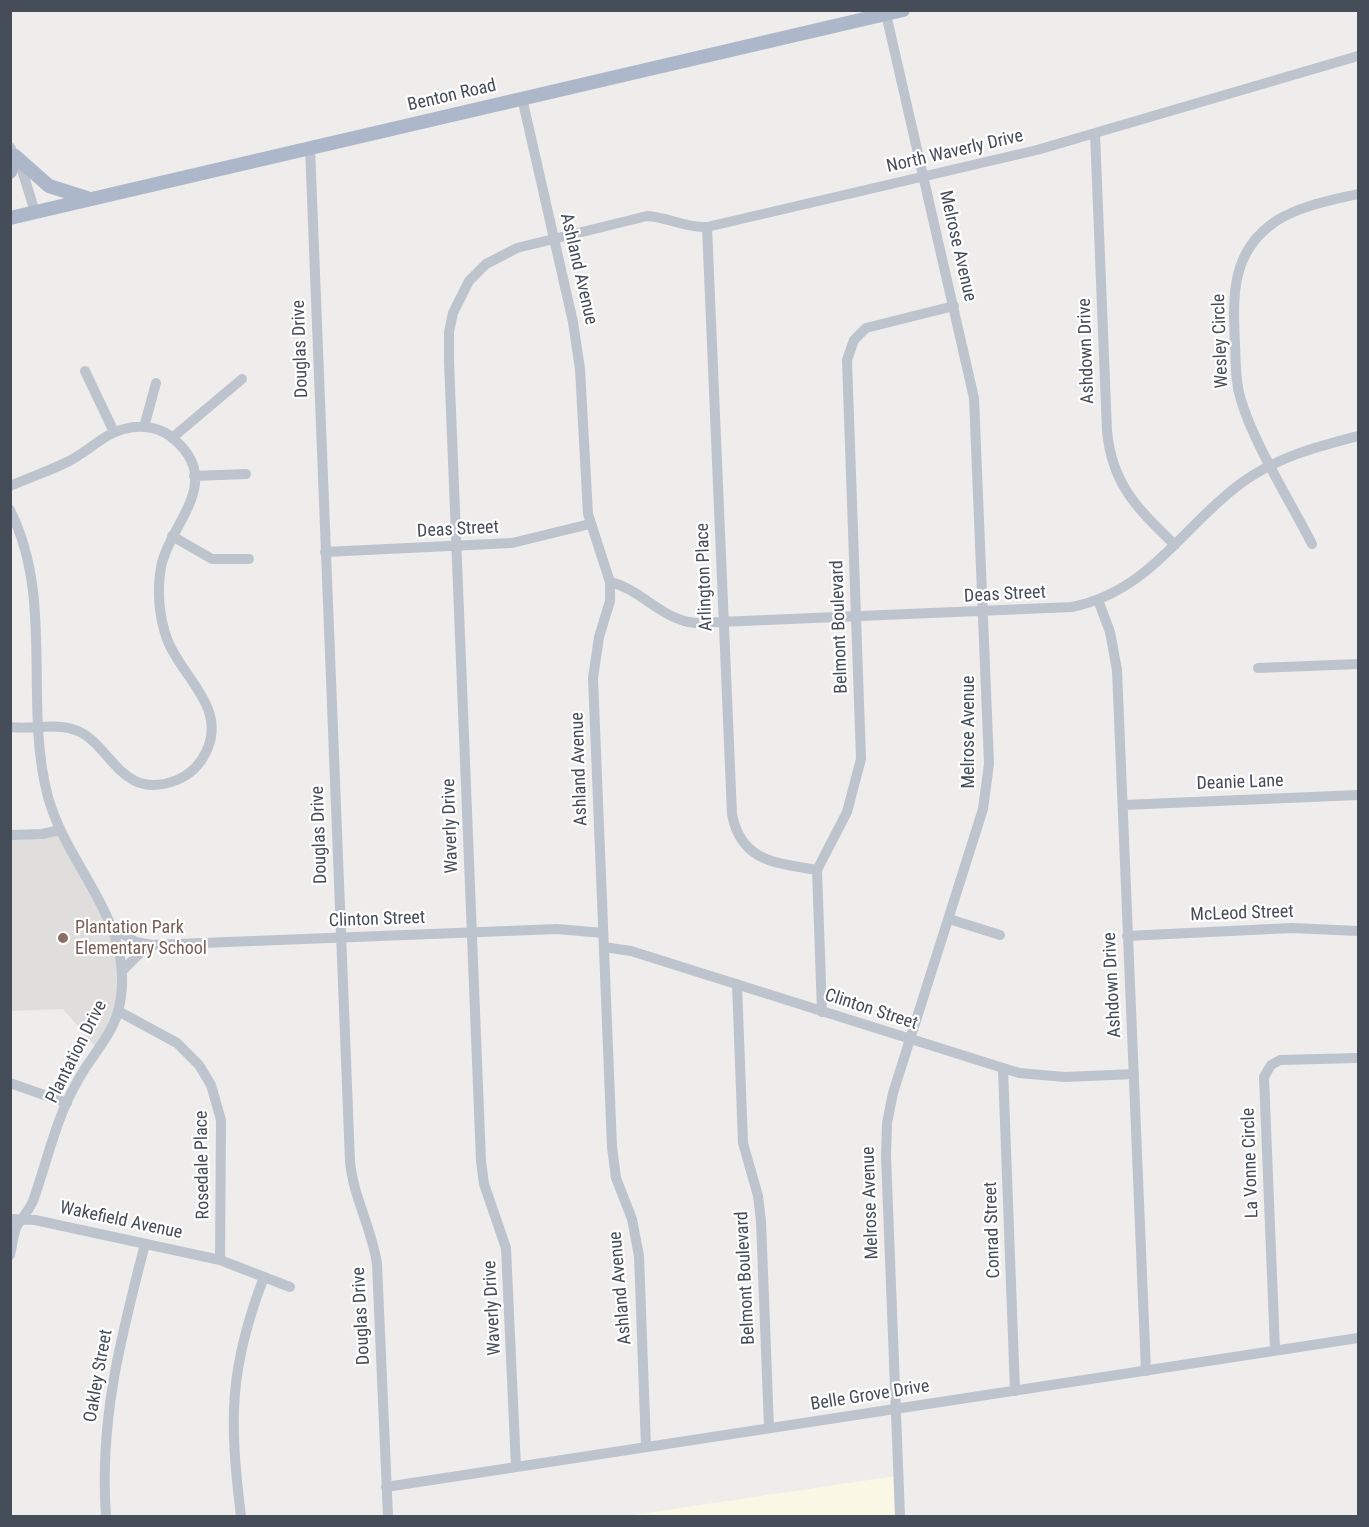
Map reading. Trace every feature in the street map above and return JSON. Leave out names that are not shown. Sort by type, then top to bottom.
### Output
[{"type":"main road","name":"Benton Road","points":[[10,218],[903,10]]},
{"type":"main road","points":[[13,152],[50,186],[91,199]]},
{"type":"main road","points":[[10,172],[13,152]]},
{"type":"street","name":"Melrose Avenue","points":[[886,14],[969,368],[976,414],[988,782],[983,809],[893,1093],[886,1138],[900,1516]]},
{"type":"street","name":"North Waverly Drive","points":[[555,239],[647,216],[658,216],[692,227],[707,227],[1037,150],[1359,56]]},
{"type":"street","name":"Ashland Avenue","points":[[522,98],[579,354],[590,524],[610,582],[610,602],[599,637],[594,667],[603,933],[614,1170],[632,1219],[639,1256],[646,1447]]},
{"type":"street","name":"Ashdown Drive","points":[[1095,133],[1107,431],[1111,455],[1129,497],[1175,545]]},
{"type":"street","name":"Douglas Drive","points":[[310,147],[351,1167],[357,1200],[373,1240],[377,1264],[387,1516]]},
{"type":"street","points":[[13,152],[34,212]]},
{"type":"street","name":"Wesley Circle","points":[[1312,544],[1247,418],[1238,389],[1234,299],[1240,267],[1256,239],[1276,221],[1304,210],[1359,195]]},
{"type":"street","name":"Arlington Place","points":[[707,227],[731,804],[736,830],[745,845],[759,857],[817,870]]},
{"type":"street","name":"Waverly Drive","points":[[516,1467],[506,1248],[484,1184],[481,1161],[448,343],[453,313],[469,281],[486,264],[517,248],[555,239]]},
{"type":"street","name":"Belmont Boulevard","points":[[822,1012],[817,870],[847,812],[860,770],[862,746],[847,387],[850,349],[859,333],[875,324],[954,306]]},
{"type":"street","points":[[86,371],[114,432]]},
{"type":"street","points":[[172,438],[242,379]]},
{"type":"street","points":[[144,427],[156,383]]},
{"type":"street","points":[[10,486],[69,461],[114,432],[144,427],[161,430],[172,438],[189,458],[195,492],[190,507],[172,536],[161,565],[160,609],[173,656],[202,695],[211,714],[209,744],[199,763],[177,780],[157,783],[138,781],[123,774],[82,733],[63,727],[10,727]]},
{"type":"street","name":"Deas Street","points":[[610,582],[625,587],[682,621],[724,622],[1059,609],[1098,600],[1138,579],[1218,501],[1271,464],[1309,449],[1359,436]]},
{"type":"street","points":[[194,476],[246,474]]},
{"type":"street","name":"Plantation Drive","points":[[10,510],[27,555],[34,594],[39,727],[44,774],[60,830],[113,928],[122,971],[118,1011],[106,1039],[76,1082],[32,1204],[16,1219],[16,1230],[10,1255]]},
{"type":"street","name":"Deas Street","points":[[325,552],[512,543],[590,524]]},
{"type":"street","points":[[172,536],[212,559],[249,558]]},
{"type":"street","name":"Ashdown Drive","points":[[1098,600],[1110,632],[1117,670],[1146,1371]]},
{"type":"street","points":[[1258,668],[1359,664]]},
{"type":"street","name":"Deanie Lane","points":[[1123,805],[1359,795]]},
{"type":"street","points":[[10,835],[42,834],[60,830]]},
{"type":"street","points":[[949,919],[1000,935]]},
{"type":"street","name":"Clinton Street","points":[[113,928],[136,942],[152,945],[557,929],[603,933]]},
{"type":"street","name":"McLeod Street","points":[[1127,936],[1292,928],[1359,931]]},
{"type":"street","points":[[122,971],[141,952],[152,945]]},
{"type":"street","name":"Clinton Street","points":[[604,947],[631,951],[1003,1069],[1040,1076],[1134,1074]]},
{"type":"street","name":"Belmont Boulevard","points":[[736,984],[743,1143],[747,1166],[758,1196],[761,1221],[769,1428]]},
{"type":"street","name":"Rosedale Place","points":[[118,1011],[177,1042],[199,1065],[211,1085],[221,1120],[220,1260]]},
{"type":"street","name":"La Vonne Circle","points":[[1275,1350],[1266,1073],[1271,1065],[1280,1060],[1359,1058]]},
{"type":"street","name":"Conrad Street","points":[[1003,1069],[1015,1391]]},
{"type":"street","points":[[10,1083],[67,1103]]},
{"type":"street","name":"Wakefield Avenue","points":[[16,1219],[220,1260],[290,1287]]},
{"type":"street","name":"Oakley Street","points":[[106,1516],[104,1471],[110,1394],[145,1244]]},
{"type":"street","points":[[241,1516],[232,1451],[234,1389],[240,1348],[264,1276]]},
{"type":"street","name":"Belle Grove Drive","points":[[386,1487],[1359,1338]]},
{"type":"shaded area","name":"Plantation Park Elementary School","points":[[60,830],[104,908],[122,991],[99,1051],[63,1009],[11,1011],[10,835]]},
{"type":"shaded area","points":[[895,1476],[897,1516],[627,1516]]},
{"type":"place","name":"Plantation Park Elementary School","points":[[63,938]]}]
